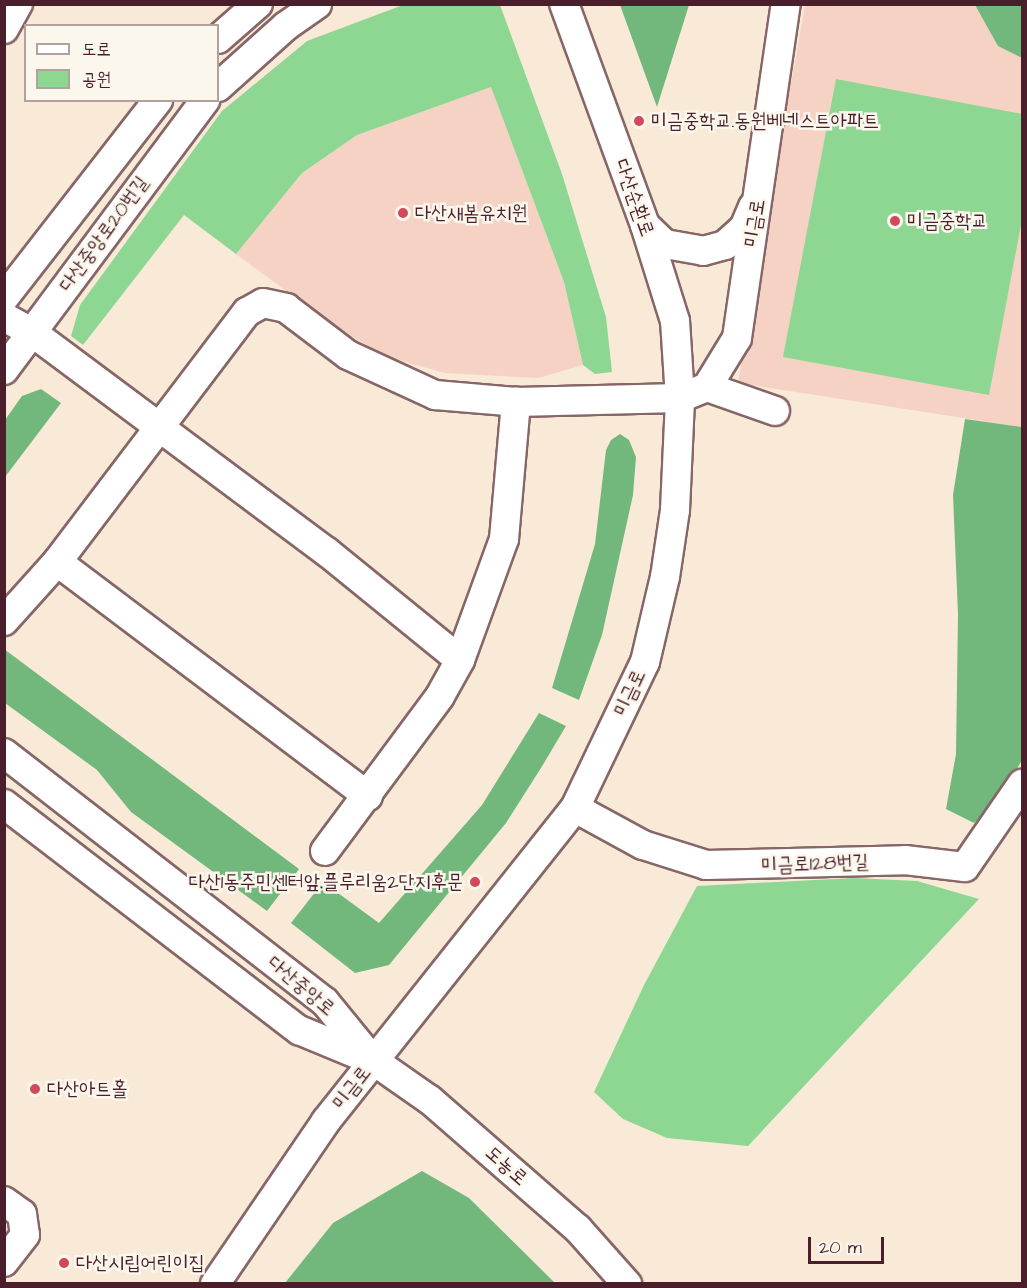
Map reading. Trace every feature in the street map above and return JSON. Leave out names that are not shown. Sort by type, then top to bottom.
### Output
[{"type":"street","points":[[4,29],[18,4]]},
{"type":"street","points":[[219,38],[258,4]]},
{"type":"street","points":[[219,86],[286,26],[317,4]]},
{"type":"street","name":"다산순환로","points":[[564,4],[645,225],[675,321],[680,398]]},
{"type":"street","name":"미금로","points":[[707,387],[737,338],[786,4]]},
{"type":"street","name":"다산중앙로20번길","points":[[4,298],[156,102]]},
{"type":"street","name":"다산중앙로20번길","points":[[4,370],[177,134],[203,102]]},
{"type":"street","points":[[645,225],[664,244],[682,250],[703,251],[725,245],[744,228],[760,188]]},
{"type":"street","points":[[4,621],[57,562],[247,312],[263,303],[286,308],[348,355],[435,395],[516,402],[680,398],[707,387],[775,411]]},
{"type":"street","points":[[4,317],[33,333],[157,429],[327,552],[460,660]]},
{"type":"street","name":"미금로","points":[[215,1284],[326,1121],[575,808],[645,662],[665,577],[675,510],[680,398]]},
{"type":"street","points":[[325,851],[440,696],[460,660],[504,539],[516,402]]},
{"type":"street","points":[[57,562],[368,796]]},
{"type":"street","name":"다산중앙로","points":[[4,753],[325,1002],[374,1061]]},
{"type":"street","name":"미금로128번길","points":[[575,808],[643,845],[706,865],[905,860],[965,867],[1023,784]]},
{"type":"street","name":"다산중앙로","points":[[4,804],[299,1030],[374,1061]]},
{"type":"street","name":"도농로","points":[[374,1061],[430,1100],[578,1228],[627,1284]]},
{"type":"street","points":[[4,1201],[21,1214],[25,1235],[4,1262]]},
{"type":"shaded area","name":"미금중학교","points":[[805,5],[975,5],[998,46],[1022,58],[1022,427],[738,383]]},
{"type":"shaded area","name":"다산새봄유치원","points":[[491,87],[564,282],[583,365],[538,378],[445,373],[387,357],[328,322],[236,254],[302,173],[357,135]]},
{"type":"green space","points":[[403,5],[500,5],[562,174],[606,317],[612,372],[595,374],[583,365],[564,282],[491,87],[357,135],[302,173],[236,254],[184,215],[83,345],[71,336],[80,305],[222,111],[307,41]]},
{"type":"green space","points":[[620,5],[689,5],[657,107]]},
{"type":"green space","points":[[975,5],[1022,5],[1022,58],[998,46]]},
{"type":"green space","points":[[836,79],[1022,114],[1022,219],[989,395],[783,357]]},
{"type":"green space","points":[[41,389],[61,403],[5,477],[5,420],[22,396]]},
{"type":"green space","points":[[965,419],[1022,427],[1022,760],[1001,797],[974,823],[946,809],[956,754],[958,614],[953,495]]},
{"type":"green space","points":[[620,434],[629,440],[636,457],[633,495],[602,635],[579,700],[552,688],[595,544],[606,450],[611,440]]},
{"type":"green space","points":[[4,649],[299,869],[267,911],[131,812],[97,770],[5,703]]},
{"type":"green space","points":[[539,713],[566,726],[506,823],[389,965],[355,973],[291,923],[323,882],[379,923],[482,805]]},
{"type":"green space","points":[[854,878],[917,881],[979,899],[748,1146],[667,1138],[623,1119],[594,1092],[644,985],[697,886]]},
{"type":"green space","points":[[422,1171],[469,1198],[555,1283],[285,1283],[333,1223]]},
{"type":"place","name":"미금중학교.동원베네스트아파트","points":[[639,121]]},
{"type":"place","name":"다산새봄유치원","points":[[403,213]]},
{"type":"place","name":"미금중학교","points":[[895,221]]},
{"type":"place","name":"다산1동주민센터앞.플루리움2단지후문","points":[[475,882]]},
{"type":"place","name":"다산아트홀","points":[[35,1089]]},
{"type":"place","name":"다산시립어린이집","points":[[64,1263]]}]
